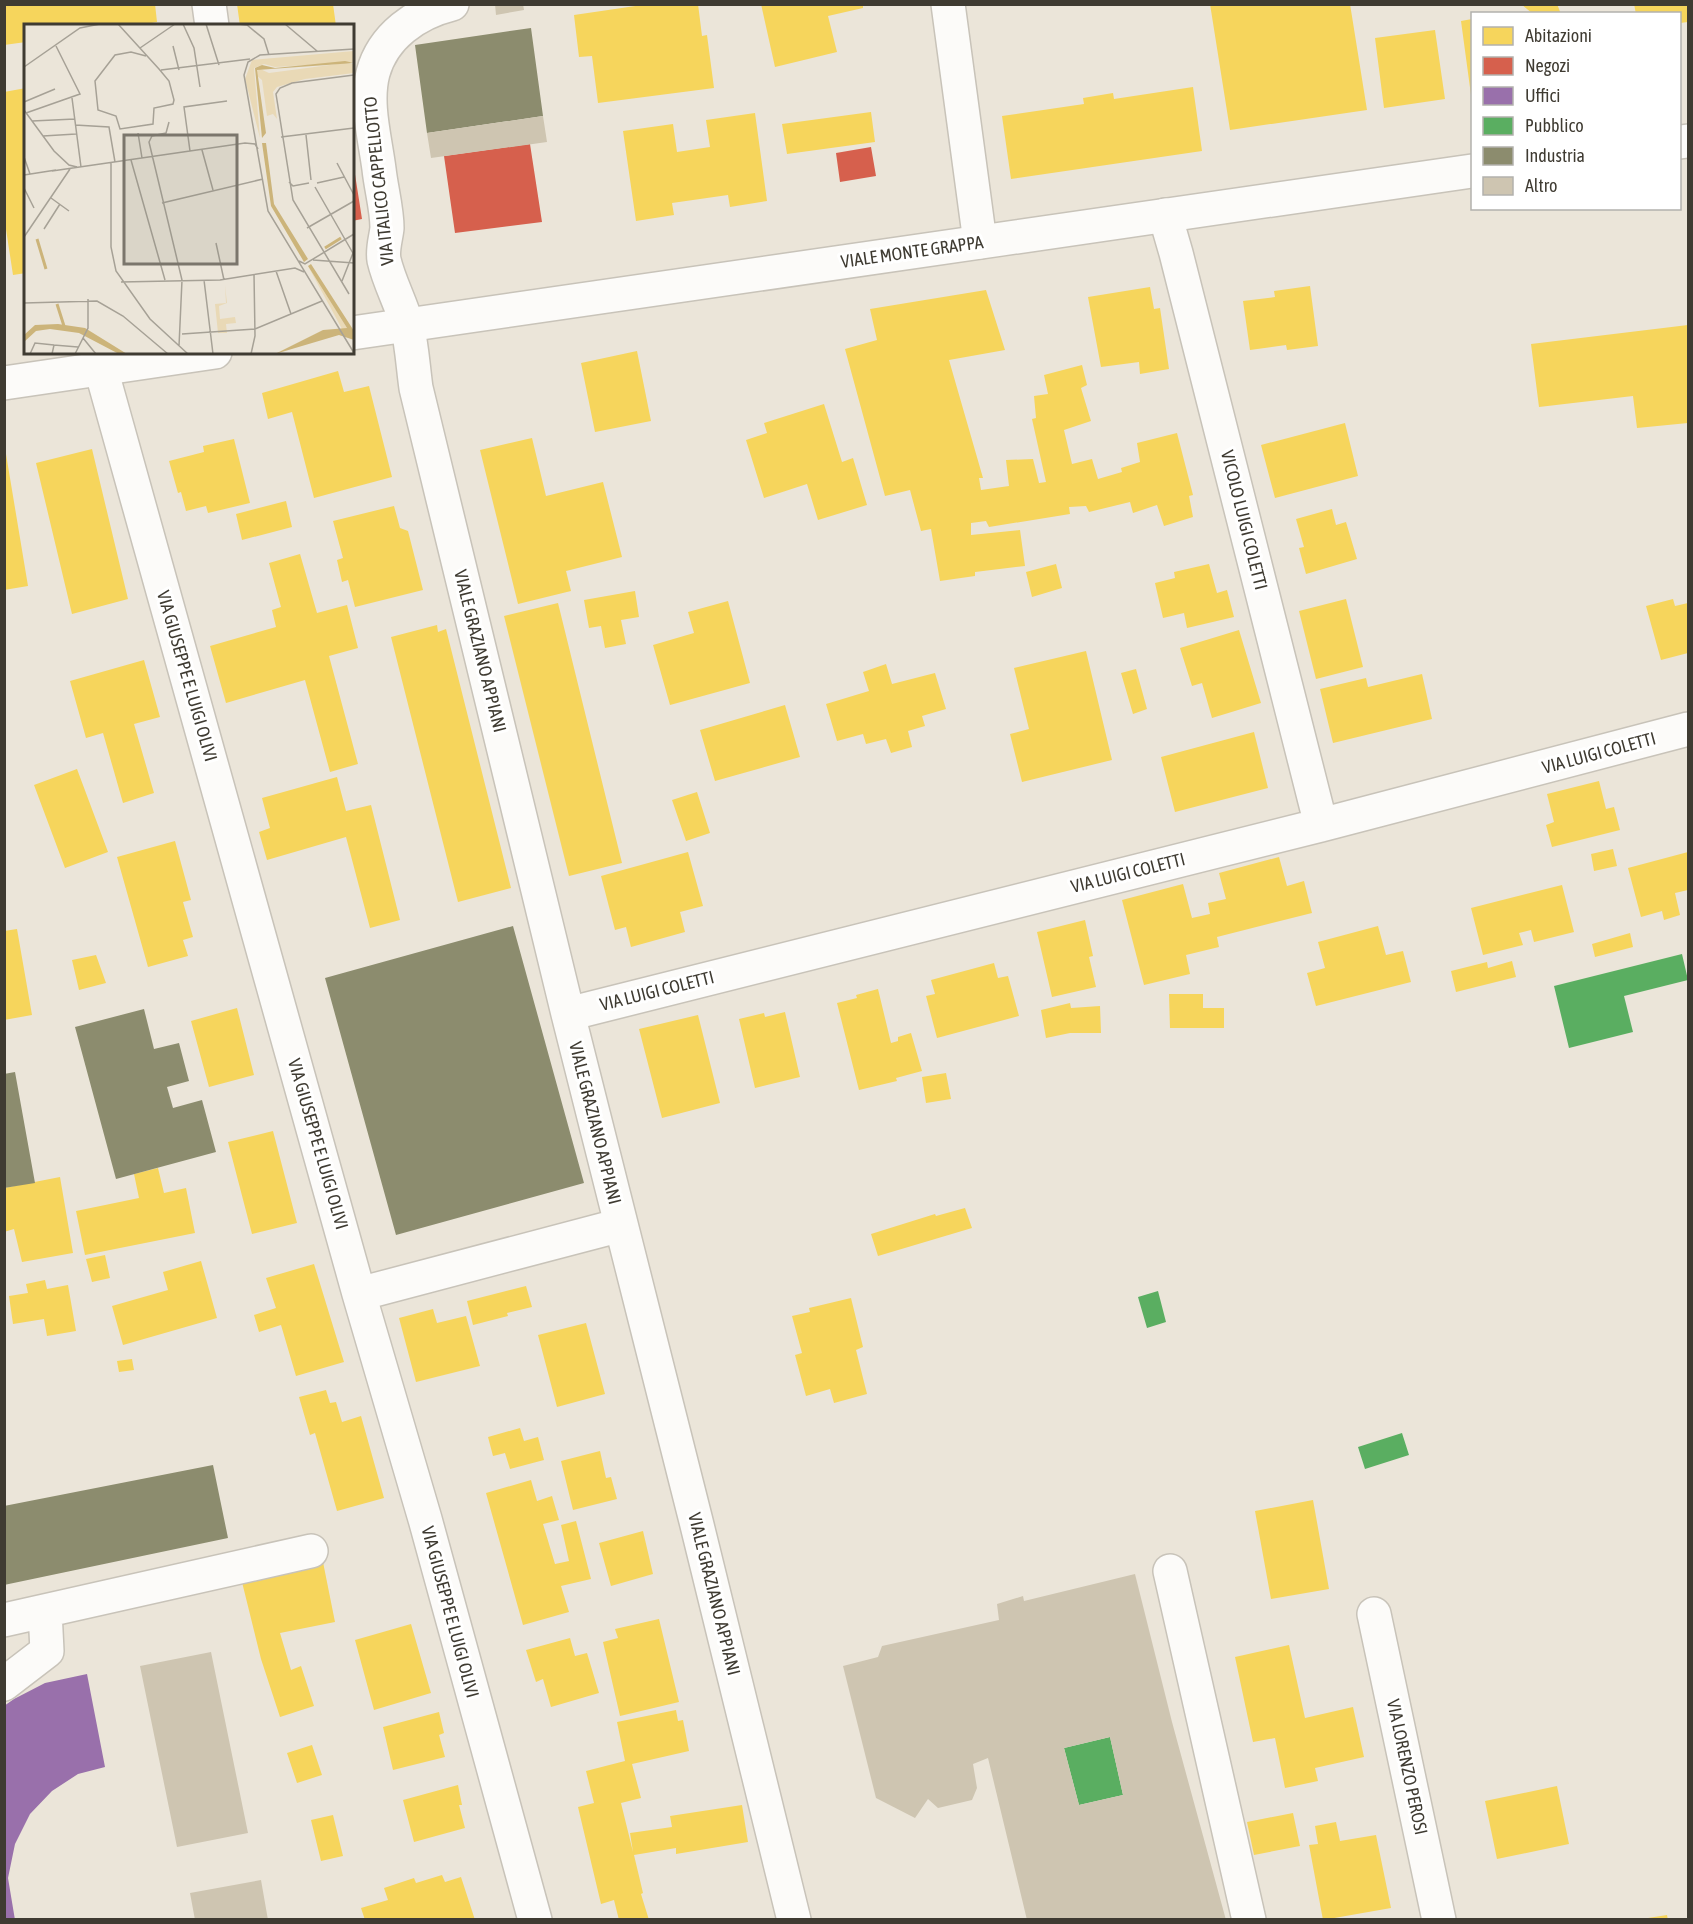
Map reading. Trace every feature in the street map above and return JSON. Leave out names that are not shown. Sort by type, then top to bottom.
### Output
[{"type":"street","points":[[209,4],[212,24]]},
{"type":"street","name":"VIA ITALICO CAPPELLOTTO","points":[[406,325],[384,255],[386,222],[370,108],[370,88],[373,72],[392,39],[417,16],[452,4]]},
{"type":"street","points":[[948,4],[980,242]]},
{"type":"street","name":"VIALE MONTE GRAPPA","points":[[354,333],[1471,171]]},
{"type":"street","name":"VICOLO LUIGI COLETTI","points":[[1165,215],[1321,825]]},
{"type":"street","name":"VIALE GRAZIANO APPIANI","points":[[406,325],[416,388],[568,1014],[794,1920]]},
{"type":"street","points":[[4,383],[202,354]]},
{"type":"street","name":"VIA GIUSEPPE E LUIGI OLIVI","points":[[101,369],[359,1294],[425,1519],[535,1920]]},
{"type":"street","name":"VIA LUIGI COLETTI","points":[[568,1014],[1321,825],[1689,729]]},
{"type":"street","points":[[359,1294],[621,1225]]},
{"type":"street","points":[[4,1620],[311,1551]]},
{"type":"street","points":[[1170,1571],[1249,1920]]},
{"type":"street","points":[[4,1684],[47,1651],[45,1611]]},
{"type":"street","name":"VIA LORENZO PEROSI","points":[[1374,1614],[1439,1920]]},
{"type":"building: Abitazioni","points":[[4,4],[155,4],[157,22],[146,24],[24,24],[24,42],[4,45]]},
{"type":"building: Abitazioni","points":[[237,4],[333,4],[336,24],[240,24]]},
{"type":"building: Abitazioni","points":[[649,4],[698,4],[702,36],[707,35],[714,88],[598,103],[592,56],[579,57],[574,15]]},
{"type":"building: Abitazioni","points":[[761,4],[863,4],[863,8],[828,16],[837,52],[775,67]]},
{"type":"building: Abitazioni","points":[[1210,4],[1350,4],[1367,110],[1230,130]]},
{"type":"building: Abitazioni","points":[[1521,4],[1557,4],[1560,12],[1531,12]]},
{"type":"building: Abitazioni","points":[[1634,4],[1688,4],[1688,22],[1681,23],[1681,12],[1636,12]]},
{"type":"building: Abitazioni","points":[[1471,19],[1471,95],[1461,21]]},
{"type":"building: Abitazioni","points":[[1435,30],[1445,99],[1384,108],[1375,38]]},
{"type":"building: Abitazioni","points":[[1193,87],[1202,151],[1011,179],[1002,116],[1084,104],[1083,98],[1113,93],[1114,99]]},
{"type":"building: Abitazioni","points":[[24,88],[24,273],[13,275],[4,216],[4,92]]},
{"type":"building: Abitazioni","points":[[871,112],[875,142],[787,154],[782,124]]},
{"type":"building: Abitazioni","points":[[755,113],[767,201],[730,207],[728,195],[672,203],[674,215],[636,221],[623,131],[673,124],[677,152],[710,147],[706,120]]},
{"type":"building: Abitazioni","points":[[1310,286],[1318,346],[1287,350],[1286,345],[1250,350],[1243,301],[1275,297],[1274,291]]},
{"type":"building: Abitazioni","points":[[1150,287],[1154,309],[1160,308],[1169,369],[1140,374],[1139,362],[1101,367],[1088,297]]},
{"type":"building: Abitazioni","points":[[986,290],[1005,350],[949,360],[983,478],[979,478],[981,490],[1009,486],[1006,460],[1033,459],[1039,483],[1046,482],[1032,419],[1036,418],[1034,396],[1048,394],[1044,375],[1082,365],[1087,385],[1081,388],[1091,421],[1064,430],[1072,464],[1092,459],[1098,479],[1122,472],[1121,468],[1140,462],[1137,443],[1177,433],[1193,495],[1189,496],[1193,517],[1164,526],[1157,505],[1133,513],[1130,502],[1089,512],[1086,506],[1069,507],[1070,514],[989,527],[986,521],[971,523],[971,535],[1020,530],[1025,566],[975,572],[975,576],[940,581],[931,529],[921,531],[910,490],[885,496],[845,349],[877,340],[870,309]]},
{"type":"building: Abitazioni","points":[[1688,325],[1688,423],[1637,428],[1633,396],[1539,407],[1531,344]]},
{"type":"building: Abitazioni","points":[[637,351],[651,421],[595,432],[581,363]]},
{"type":"building: Abitazioni","points":[[338,371],[344,392],[369,386],[392,477],[314,498],[292,412],[268,419],[262,393]]},
{"type":"building: Abitazioni","points":[[824,404],[842,462],[853,458],[867,505],[818,520],[807,484],[764,498],[746,440],[767,433],[764,423]]},
{"type":"building: Abitazioni","points":[[1345,423],[1358,476],[1275,498],[1261,445]]},
{"type":"building: Abitazioni","points":[[532,438],[546,496],[603,482],[622,557],[566,571],[571,591],[518,604],[480,450]]},
{"type":"building: Abitazioni","points":[[234,439],[250,503],[208,513],[206,506],[186,511],[169,461],[204,452],[203,446]]},
{"type":"building: Abitazioni","points":[[4,442],[28,586],[4,590]]},
{"type":"building: Abitazioni","points":[[92,449],[128,599],[72,614],[36,463]]},
{"type":"building: Abitazioni","points":[[286,501],[292,527],[242,540],[236,514]]},
{"type":"building: Abitazioni","points":[[394,506],[400,528],[408,531],[423,590],[355,607],[348,580],[342,582],[337,560],[343,558],[333,521]]},
{"type":"building: Abitazioni","points":[[1332,509],[1336,525],[1346,522],[1357,559],[1306,574],[1299,548],[1304,547],[1296,519]]},
{"type":"building: Abitazioni","points":[[300,554],[317,613],[347,605],[358,648],[329,656],[358,764],[330,772],[305,680],[226,703],[210,646],[276,627],[272,610],[281,607],[269,563]]},
{"type":"building: Abitazioni","points":[[1056,564],[1062,588],[1032,597],[1026,572]]},
{"type":"building: Abitazioni","points":[[1209,564],[1217,593],[1227,590],[1234,617],[1187,628],[1184,613],[1163,618],[1155,583],[1175,578],[1174,572]]},
{"type":"building: Abitazioni","points":[[635,591],[639,617],[621,620],[626,644],[605,648],[601,626],[589,628],[584,600]]},
{"type":"building: Abitazioni","points":[[1346,599],[1363,667],[1316,679],[1299,611]]},
{"type":"building: Abitazioni","points":[[1673,599],[1675,606],[1688,603],[1688,653],[1661,660],[1646,606]]},
{"type":"building: Abitazioni","points":[[728,601],[750,683],[670,705],[653,645],[694,633],[688,612]]},
{"type":"building: Abitazioni","points":[[558,603],[622,863],[569,876],[504,616]]},
{"type":"building: Abitazioni","points":[[437,625],[438,632],[446,629],[511,888],[458,902],[391,637]]},
{"type":"building: Abitazioni","points":[[1239,630],[1261,703],[1212,718],[1202,683],[1192,686],[1180,648]]},
{"type":"building: Abitazioni","points":[[1086,651],[1112,760],[1022,782],[1010,734],[1029,729],[1014,668]]},
{"type":"building: Abitazioni","points":[[144,660],[160,717],[134,724],[154,793],[123,803],[103,733],[86,738],[70,681]]},
{"type":"building: Abitazioni","points":[[886,664],[892,684],[935,673],[946,709],[922,716],[925,726],[908,731],[912,747],[891,753],[886,739],[866,744],[863,734],[837,741],[826,704],[869,691],[863,672]]},
{"type":"building: Abitazioni","points":[[1136,669],[1147,709],[1133,714],[1121,673]]},
{"type":"building: Abitazioni","points":[[1422,674],[1432,719],[1333,743],[1320,689],[1366,678],[1368,687]]},
{"type":"building: Abitazioni","points":[[785,705],[800,757],[715,781],[700,730]]},
{"type":"building: Abitazioni","points":[[1254,732],[1268,788],[1175,812],[1161,757]]},
{"type":"building: Abitazioni","points":[[77,769],[108,852],[65,868],[34,785]]},
{"type":"building: Abitazioni","points":[[337,777],[346,811],[371,805],[400,920],[370,928],[346,837],[267,860],[259,832],[270,828],[262,798]]},
{"type":"building: Abitazioni","points":[[1599,781],[1606,809],[1614,807],[1620,830],[1552,847],[1546,825],[1554,822],[1547,794]]},
{"type":"building: Abitazioni","points":[[697,792],[710,833],[686,841],[672,800]]},
{"type":"building: Abitazioni","points":[[175,841],[191,900],[183,902],[193,937],[183,940],[188,956],[148,967],[117,857]]},
{"type":"building: Abitazioni","points":[[1613,849],[1617,866],[1594,871],[1591,854]]},
{"type":"building: Abitazioni","points":[[688,852],[703,906],[680,912],[685,932],[631,947],[626,927],[615,930],[601,876]]},
{"type":"building: Abitazioni","points":[[1688,852],[1688,890],[1675,893],[1680,915],[1664,920],[1662,911],[1641,917],[1628,868]]},
{"type":"building: Abitazioni","points":[[1279,857],[1287,886],[1304,881],[1312,913],[1217,937],[1219,947],[1186,955],[1190,974],[1144,985],[1122,900],[1183,884],[1192,918],[1210,914],[1208,903],[1226,899],[1219,873]]},
{"type":"building: Abitazioni","points":[[1562,885],[1574,932],[1534,942],[1531,930],[1519,933],[1523,945],[1483,955],[1471,908]]},
{"type":"building: Abitazioni","points":[[1085,920],[1093,956],[1089,957],[1096,987],[1052,997],[1037,932]]},
{"type":"building: Abitazioni","points":[[1378,926],[1386,955],[1403,951],[1411,982],[1316,1006],[1307,973],[1325,968],[1318,942]]},
{"type":"building: Abitazioni","points":[[17,929],[32,1015],[4,1020],[4,931]]},
{"type":"building: Abitazioni","points":[[1630,933],[1633,947],[1595,957],[1592,944]]},
{"type":"building: Abitazioni","points":[[96,955],[106,983],[79,990],[72,960]]},
{"type":"building: Abitazioni","points":[[1512,961],[1516,977],[1456,992],[1451,971],[1487,962],[1488,968]]},
{"type":"building: Abitazioni","points":[[994,963],[998,978],[1008,976],[1019,1016],[937,1038],[926,996],[935,994],[931,980]]},
{"type":"building: Abitazioni","points":[[878,989],[891,1043],[898,1041],[898,1037],[911,1033],[922,1071],[896,1078],[897,1081],[859,1090],[837,1003]]},
{"type":"building: Abitazioni","points":[[1169,994],[1203,994],[1203,1008],[1224,1008],[1224,1028],[1170,1028]]},
{"type":"building: Abitazioni","points":[[1070,1003],[1071,1008],[1100,1006],[1101,1033],[1070,1033],[1046,1038],[1041,1010]]},
{"type":"building: Abitazioni","points":[[237,1008],[254,1075],[209,1087],[191,1021]]},
{"type":"building: Abitazioni","points":[[785,1012],[800,1077],[755,1088],[739,1019],[764,1013],[765,1017]]},
{"type":"building: Abitazioni","points":[[698,1015],[720,1103],[662,1118],[639,1029]]},
{"type":"building: Abitazioni","points":[[946,1073],[951,1099],[926,1103],[922,1077]]},
{"type":"building: Abitazioni","points":[[273,1131],[297,1223],[252,1234],[228,1142]]},
{"type":"building: Abitazioni","points":[[158,1168],[164,1193],[186,1188],[195,1233],[85,1255],[76,1211],[139,1198],[134,1174]]},
{"type":"building: Abitazioni","points":[[60,1177],[73,1253],[22,1262],[14,1229],[4,1232],[4,1188]]},
{"type":"building: Abitazioni","points":[[965,1208],[972,1228],[878,1256],[871,1234],[935,1214],[936,1216]]},
{"type":"building: Abitazioni","points":[[105,1255],[110,1278],[92,1282],[86,1259]]},
{"type":"building: Abitazioni","points":[[201,1261],[217,1318],[123,1345],[112,1306],[168,1290],[163,1272]]},
{"type":"building: Abitazioni","points":[[314,1264],[344,1362],[296,1376],[281,1325],[259,1332],[254,1315],[276,1308],[266,1278]]},
{"type":"building: Abitazioni","points":[[45,1280],[47,1289],[68,1285],[76,1331],[47,1336],[44,1319],[13,1324],[9,1296],[28,1293],[26,1284]]},
{"type":"building: Abitazioni","points":[[526,1286],[532,1307],[473,1325],[467,1301]]},
{"type":"building: Abitazioni","points":[[851,1298],[863,1347],[856,1350],[867,1394],[834,1403],[830,1389],[806,1396],[795,1355],[802,1353],[792,1316],[810,1312],[809,1308]]},
{"type":"building: Abitazioni","points":[[433,1309],[437,1323],[466,1316],[480,1366],[416,1382],[399,1318]]},
{"type":"building: Abitazioni","points":[[586,1323],[605,1394],[557,1407],[538,1335]]},
{"type":"building: Abitazioni","points":[[132,1359],[134,1370],[119,1372],[117,1361]]},
{"type":"building: Abitazioni","points":[[326,1390],[330,1403],[336,1402],[342,1422],[361,1416],[384,1498],[337,1511],[315,1433],[310,1435],[299,1397]]},
{"type":"building: Abitazioni","points":[[520,1428],[524,1441],[538,1437],[544,1460],[510,1469],[505,1453],[493,1456],[488,1437]]},
{"type":"building: Abitazioni","points":[[600,1451],[606,1478],[611,1477],[617,1499],[573,1510],[561,1461]]},
{"type":"building: Abitazioni","points":[[531,1480],[537,1501],[552,1496],[559,1520],[543,1524],[555,1564],[569,1561],[561,1525],[576,1521],[591,1579],[561,1586],[569,1612],[523,1625],[486,1493]]},
{"type":"building: Abitazioni","points":[[1313,1500],[1329,1589],[1271,1599],[1255,1511]]},
{"type":"building: Abitazioni","points":[[643,1531],[653,1574],[611,1586],[599,1543]]},
{"type":"building: Abitazioni","points":[[323,1562],[335,1622],[280,1633],[291,1670],[301,1666],[314,1706],[280,1717],[261,1659],[241,1578]]},
{"type":"building: Abitazioni","points":[[659,1619],[679,1702],[620,1716],[603,1642],[618,1638],[615,1629]]},
{"type":"building: Abitazioni","points":[[411,1624],[431,1693],[374,1710],[355,1640]]},
{"type":"building: Abitazioni","points":[[570,1638],[575,1656],[587,1653],[599,1693],[551,1707],[543,1679],[536,1682],[526,1650]]},
{"type":"building: Abitazioni","points":[[1289,1645],[1305,1718],[1353,1707],[1364,1757],[1315,1768],[1318,1781],[1285,1788],[1275,1738],[1253,1742],[1235,1657]]},
{"type":"building: Abitazioni","points":[[676,1710],[678,1721],[683,1720],[689,1751],[632,1764],[641,1798],[621,1803],[633,1852],[630,1833],[672,1827],[670,1816],[742,1805],[748,1842],[676,1854],[676,1848],[634,1855],[643,1893],[641,1894],[649,1920],[619,1920],[614,1900],[601,1904],[578,1807],[594,1803],[586,1771],[625,1761],[617,1722]]},
{"type":"building: Abitazioni","points":[[439,1712],[444,1733],[439,1735],[445,1757],[393,1770],[383,1727]]},
{"type":"building: Abitazioni","points":[[312,1745],[322,1775],[297,1783],[287,1753]]},
{"type":"building: Abitazioni","points":[[458,1785],[462,1805],[459,1805],[465,1828],[414,1842],[403,1800]]},
{"type":"building: Abitazioni","points":[[1557,1786],[1569,1844],[1497,1859],[1485,1801]]},
{"type":"building: Abitazioni","points":[[1293,1813],[1300,1846],[1254,1855],[1247,1822]]},
{"type":"building: Abitazioni","points":[[333,1815],[343,1856],[321,1861],[311,1820]]},
{"type":"building: Abitazioni","points":[[1336,1822],[1340,1841],[1376,1835],[1391,1908],[1323,1920],[1309,1845],[1318,1844],[1315,1826]]},
{"type":"building: Abitazioni","points":[[442,1875],[445,1882],[461,1877],[475,1920],[365,1920],[361,1908],[388,1900],[384,1888],[414,1878],[416,1883]]},
{"type":"building: Abitazioni","points":[[1667,1915],[1668,1920],[1648,1920],[1648,1918]]},
{"type":"building: Negozi","points":[[530,144],[542,222],[455,233],[444,156]]},
{"type":"building: Negozi","points":[[871,147],[876,176],[840,182],[836,153]]},
{"type":"building: Negozi","points":[[354,168],[362,219],[354,221]]},
{"type":"building: Uffici","points":[[87,1674],[105,1767],[78,1774],[52,1791],[30,1814],[15,1844],[8,1878],[15,1920],[4,1920],[4,1706],[45,1683]]},
{"type":"building: Pubblico","points":[[1682,954],[1688,980],[1624,996],[1633,1032],[1569,1048],[1554,986]]},
{"type":"building: Pubblico","points":[[1158,1291],[1166,1322],[1147,1328],[1138,1297]]},
{"type":"building: Pubblico","points":[[1402,1433],[1409,1455],[1365,1469],[1358,1447]]},
{"type":"building: Pubblico","points":[[1110,1737],[1123,1795],[1079,1805],[1064,1748]]},
{"type":"building: Industria","points":[[531,28],[543,116],[427,133],[415,45]]},
{"type":"building: Industria","points":[[513,926],[584,1183],[396,1235],[325,978]]},
{"type":"building: Industria","points":[[144,1009],[154,1049],[179,1043],[189,1081],[167,1087],[173,1108],[202,1100],[216,1152],[116,1179],[75,1027]]},
{"type":"building: Industria","points":[[15,1072],[35,1183],[4,1188],[4,1074]]},
{"type":"building: Industria","points":[[213,1465],[228,1538],[4,1585],[4,1506]]},
{"type":"building: Altro","points":[[495,4],[523,4],[524,10],[496,15]]},
{"type":"building: Altro","points":[[543,116],[547,142],[431,158],[427,133]]},
{"type":"building: Altro","points":[[1135,1574],[1172,1722],[1226,1920],[1027,1920],[988,1758],[973,1764],[977,1788],[972,1800],[938,1808],[928,1799],[915,1818],[876,1798],[843,1666],[878,1657],[882,1646],[999,1620],[997,1604],[1023,1596],[1024,1601]],"holes":[[[1110,1737],[1123,1795],[1079,1805],[1064,1748]]]},
{"type":"building: Altro","points":[[211,1652],[248,1833],[177,1847],[140,1666]]},
{"type":"building: Altro","points":[[261,1880],[268,1920],[195,1920],[190,1893]]}]
